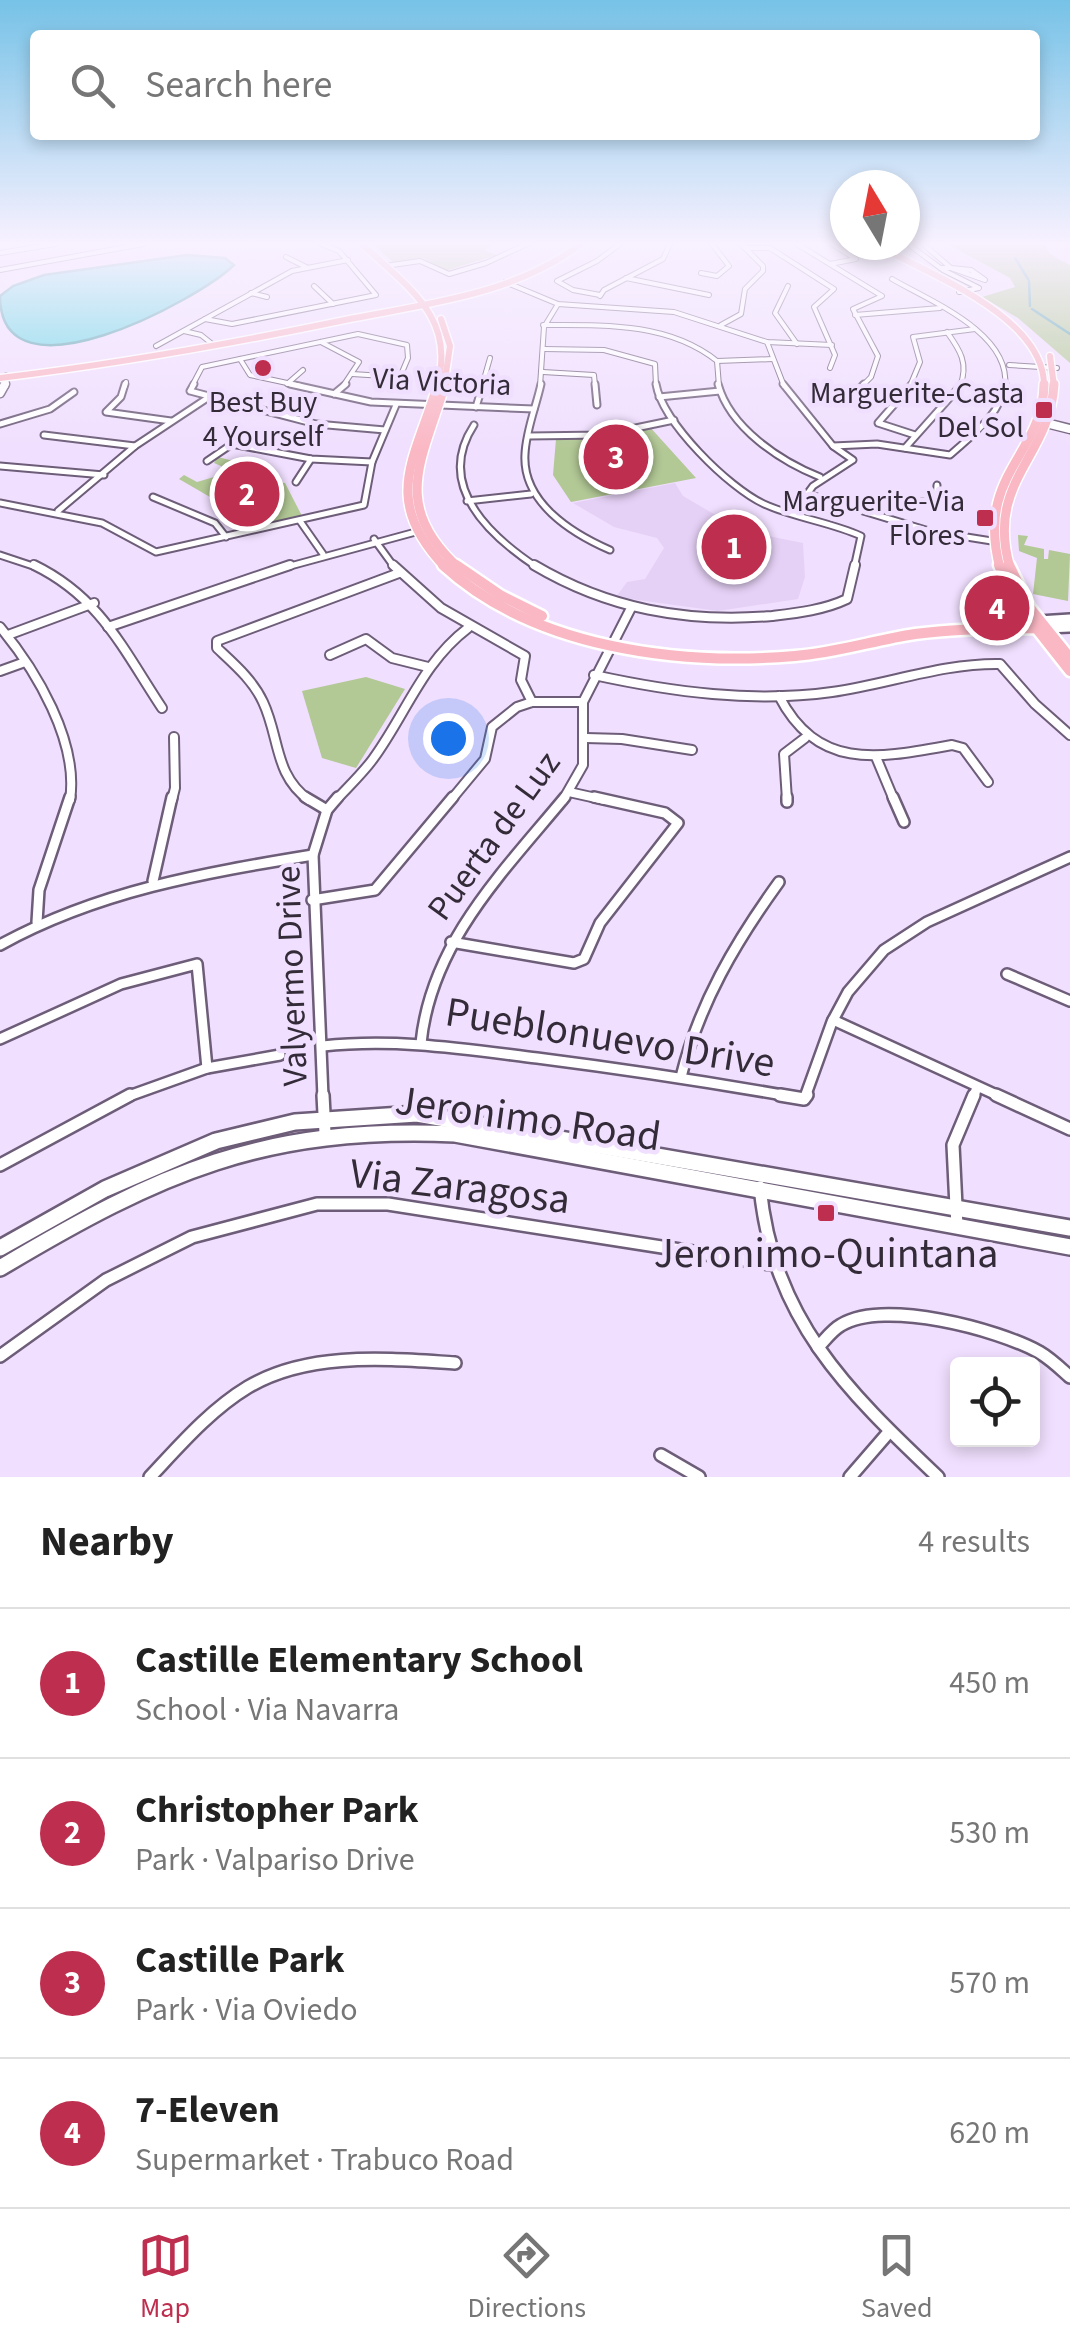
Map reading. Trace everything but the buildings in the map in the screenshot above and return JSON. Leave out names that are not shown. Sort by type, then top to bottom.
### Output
[{"type":"main road","points":[[2,376],[112,366],[370,313]]},
{"type":"main road","points":[[430,313],[444,348],[434,406],[406,476],[406,500],[422,530],[458,578],[491,600],[562,631],[613,642],[730,651],[786,649],[912,631],[1070,619]]},
{"type":"main road","points":[[992,313],[1022,334],[1063,387],[1062,407],[1011,490],[998,542],[1004,578],[1070,671]]},
{"type":"main road","points":[[2,376],[213,345]]},
{"type":"main road","points":[[1052,368],[1052,422]]},
{"type":"main road","points":[[0,393],[5,389],[2,376]]},
{"type":"main road","points":[[1052,422],[1070,427]]},
{"type":"main road","points":[[1036,624],[1070,627]]},
{"type":"main road","points":[[1036,624],[1070,658]]},
{"type":"main road","name":"Jeronimo Road","points":[[0,1248],[112,1184],[160,1162],[243,1133],[417,1114],[1070,1228]]},
{"type":"main road","name":"Jeronimo Road","points":[[0,1268],[154,1182],[324,1126],[455,1134],[1070,1247]]},
{"type":"street","points":[[156,346],[216,313]]},
{"type":"street","points":[[205,319],[232,324],[288,313]]},
{"type":"street","points":[[551,313],[542,325],[544,372],[523,474],[543,509],[610,550]]},
{"type":"street","points":[[677,313],[767,342],[832,346]]},
{"type":"street","points":[[720,326],[741,313]]},
{"type":"street","points":[[775,313],[797,344]]},
{"type":"street","points":[[817,313],[835,355],[830,368]]},
{"type":"street","points":[[854,394],[871,377],[878,356],[854,315],[880,313]]},
{"type":"street","points":[[833,446],[877,444],[950,454],[981,426],[1004,394],[1010,378],[1008,365],[975,329],[949,313]]},
{"type":"street","points":[[542,325],[638,329],[690,345],[717,361],[772,360]]},
{"type":"street","points":[[915,435],[878,423],[916,379],[921,360],[913,337],[975,329]]},
{"type":"street","points":[[184,331],[213,345]]},
{"type":"street","points":[[905,448],[944,410],[963,382],[964,360],[946,332]]},
{"type":"street","points":[[352,374],[401,376],[408,358],[404,343],[358,334],[202,367],[190,390],[316,424],[385,430]]},
{"type":"street","points":[[321,342],[334,352],[357,359],[352,374],[333,394]]},
{"type":"street","points":[[767,342],[784,388],[833,446],[852,462],[820,477],[804,493],[794,512]]},
{"type":"street","points":[[474,424],[460,468],[467,502],[491,532],[539,572],[590,596],[674,617],[744,620],[844,602],[860,536],[770,506],[740,491],[674,420],[659,397],[654,363],[604,350],[544,349]]},
{"type":"street","points":[[476,407],[490,358]]},
{"type":"street","name":"Via Victoria","points":[[240,359],[250,376],[396,405],[534,410]]},
{"type":"street","points":[[717,361],[720,391],[742,420],[797,468],[820,477]]},
{"type":"street","points":[[1008,365],[1052,368]]},
{"type":"street","points":[[287,384],[302,370]]},
{"type":"street","points":[[544,372],[594,375],[597,405]]},
{"type":"street","points":[[126,382],[124,392],[106,412],[171,422]]},
{"type":"street","points":[[659,397],[720,391]]},
{"type":"street","points":[[0,424],[50,409],[74,392]]},
{"type":"street","points":[[58,512],[135,446],[209,397]]},
{"type":"street","points":[[0,503],[58,512],[114,528],[156,552],[300,521],[364,505],[372,462],[396,405]]},
{"type":"street","points":[[529,436],[602,435],[674,420]]},
{"type":"street","points":[[44,435],[135,446]]},
{"type":"street","points":[[207,461],[232,444],[311,459],[372,462]]},
{"type":"street","points":[[296,482],[311,459]]},
{"type":"street","points":[[0,466],[104,475]]},
{"type":"street","points":[[874,513],[908,502],[936,502],[937,484]]},
{"type":"street","points":[[804,493],[929,531],[998,542]]},
{"type":"street","points":[[467,502],[531,494]]},
{"type":"street","points":[[152,497],[216,523],[226,538]]},
{"type":"street","points":[[300,521],[323,554]]},
{"type":"street","points":[[108,627],[323,554],[422,530]]},
{"type":"street","points":[[374,539],[399,573],[468,628],[525,656],[521,680],[532,702]]},
{"type":"street","points":[[0,555],[43,567],[70,581],[94,602],[162,708]]},
{"type":"street","points":[[327,810],[298,795],[286,783],[265,706],[253,683],[217,648],[217,641],[399,573]]},
{"type":"street","points":[[8,635],[94,602]]},
{"type":"street","name":"Puerta de Luz","points":[[421,1043],[433,986],[451,942],[569,792],[583,766],[583,702],[631,608]]},
{"type":"street","points":[[0,627],[24,662],[60,733],[71,765],[66,815],[34,902],[37,922]]},
{"type":"street","name":"Valyermo Drive","points":[[324,1126],[313,854],[327,810],[373,759],[428,667],[446,645],[468,628]]},
{"type":"street","points":[[330,655],[366,639],[392,658],[428,667]]},
{"type":"street","points":[[0,671],[24,662]]},
{"type":"street","points":[[594,675],[648,688],[779,696],[832,692],[1000,664],[1035,704],[1070,735]]},
{"type":"street","points":[[779,696],[792,726],[805,738],[842,753],[876,757],[952,745],[963,748],[988,782]]},
{"type":"street","points":[[312,900],[375,890],[485,759],[492,727],[517,708],[532,702],[583,702]]},
{"type":"street","points":[[153,881],[158,846],[175,788],[174,736]]},
{"type":"street","points":[[586,738],[622,739],[692,750]]},
{"type":"street","points":[[788,802],[784,754],[805,738]]},
{"type":"street","points":[[876,757],[904,822]]},
{"type":"street","points":[[451,942],[574,963],[584,960],[600,924],[678,823],[665,814],[569,792]]},
{"type":"street","points":[[0,945],[37,922],[153,881],[313,854]]},
{"type":"street","name":"Pueblonuevo Drive","points":[[322,1046],[369,1041],[421,1043],[681,1077],[804,1099],[811,1091],[816,1060],[833,1020],[856,978],[880,950],[930,918],[1020,883],[1047,864],[1070,857]]},
{"type":"street","points":[[681,1077],[700,1009],[719,968],[779,882]]},
{"type":"street","points":[[0,1039],[121,984],[196,964],[207,1068]]},
{"type":"street","points":[[1008,974],[1070,1001]]},
{"type":"street","points":[[833,1020],[1070,1129]]},
{"type":"street","points":[[0,1165],[141,1089],[207,1068],[280,1055]]},
{"type":"street","points":[[957,1228],[952,1145],[977,1088]]},
{"type":"street","points":[[760,1173],[761,1229],[770,1264],[790,1304],[850,1390],[938,1477]]},
{"type":"street","name":"Via Zaragosa","points":[[0,1356],[106,1280],[192,1237],[317,1204],[388,1204],[770,1264]]},
{"type":"street","points":[[818,1347],[842,1322],[873,1316],[910,1318],[1013,1340],[1044,1354],[1070,1377]]},
{"type":"street","points":[[150,1477],[196,1429],[260,1380],[328,1362],[454,1363]]},
{"type":"street","points":[[850,1477],[889,1432]]},
{"type":"street","points":[[661,1455],[699,1477]]},
{"type":"shaded area","points":[[675,483],[683,496],[743,531],[803,543],[805,577],[798,599],[718,611],[616,597],[627,582],[645,579],[664,548],[657,538],[614,527],[573,503]]},
{"type":"shaded area","points":[[986,589],[1000,589],[1013,614],[970,617],[970,599]]},
{"type":"green space","points":[[1009,313],[1070,313],[1070,363]]},
{"type":"green space","points":[[649,426],[696,478],[571,502],[553,475],[556,439],[604,437]]},
{"type":"green space","points":[[218,457],[267,470],[263,481],[285,483],[302,516],[253,527],[248,511],[210,497],[179,479],[184,475],[197,482],[224,474],[221,466],[214,463]]},
{"type":"green space","points":[[1018,535],[1028,536],[1024,545],[1044,549],[1044,559],[1048,559],[1049,550],[1070,554],[1068,601],[1033,594],[1037,558],[1019,551]]},
{"type":"green space","points":[[366,677],[405,689],[356,768],[322,758],[302,691]]},
{"type":"water","points":[[5,313],[156,313],[104,335],[65,344],[32,343],[9,328]]},
{"type":"waterway","points":[[1038,313],[1070,334]]},
{"type":"place","name":"Best Buy 4 Yourself","points":[[263,368]]},
{"type":"place","name":"Marguerite-Casta Del Sol","points":[[1044,410]]},
{"type":"place","name":"Castille Park","points":[[616,457]]},
{"type":"place","name":"Christopher Park","points":[[247,494]]},
{"type":"place","name":"Marguerite-Via Flores","points":[[985,518]]},
{"type":"place","name":"Castille Elementary School","points":[[734,547]]},
{"type":"place","name":"7-Eleven","points":[[997,608]]},
{"type":"place","name":"Jeronimo-Quintana","points":[[826,1213]]}]
